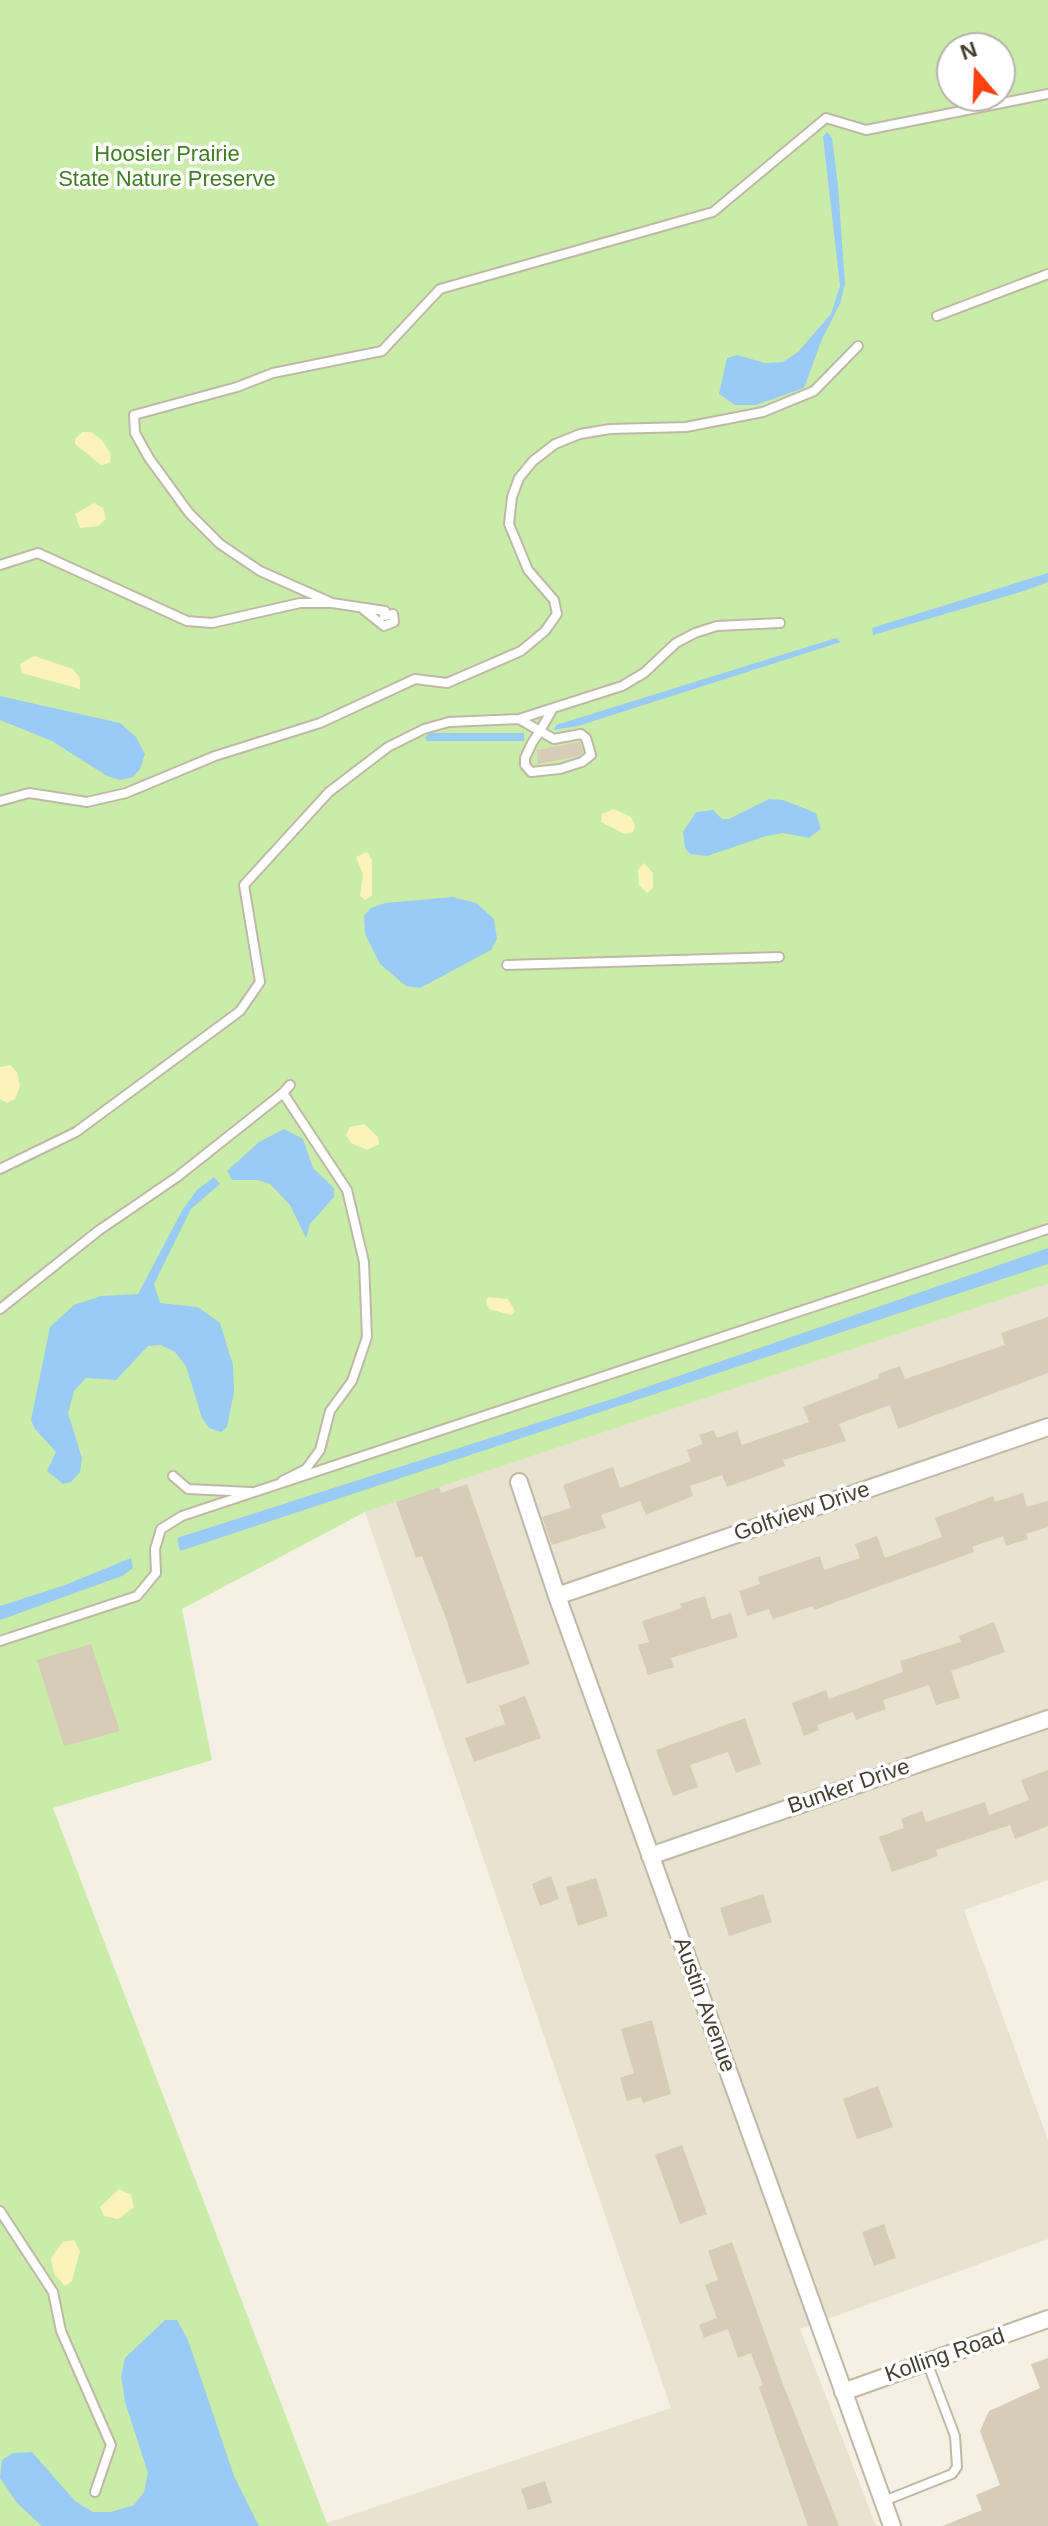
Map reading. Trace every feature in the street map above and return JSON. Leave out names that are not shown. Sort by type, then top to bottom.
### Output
[{"type":"street","name":"Golfview Drive","points":[[557,1596],[1048,1427]]},
{"type":"street","name":"Austin Avenue","points":[[519,1482],[557,1596],[892,2526]]},
{"type":"street","name":"Bunker Drive","points":[[650,1856],[1048,1719]]},
{"type":"street","name":"Kolling Road","points":[[843,2392],[1048,2319]]},
{"type":"lane","points":[[364,610],[332,603],[260,571],[220,544],[189,513],[149,458],[135,433],[134,415],[237,387],[273,373],[382,351],[440,289],[713,212],[826,118],[866,130],[1048,94]]},
{"type":"lane","points":[[937,316],[1048,274]]},
{"type":"lane","points":[[0,801],[29,793],[87,802],[126,793],[215,756],[320,723],[415,679],[447,683],[521,651],[545,631],[557,614],[554,600],[528,570],[509,524],[512,497],[519,478],[533,461],[555,444],[580,434],[610,429],[686,427],[763,412],[814,391],[858,346]]},
{"type":"lane","points":[[0,565],[38,553],[187,621],[212,623],[300,603],[332,603]]},
{"type":"lane","points":[[0,1169],[76,1132],[240,1011],[260,982],[244,885],[329,792],[388,747],[424,729],[449,722],[519,719],[622,686],[644,673],[676,643],[717,626],[780,623]]},
{"type":"lane","points":[[519,719],[540,731],[554,739],[581,734],[586,738],[591,755],[582,762],[560,769],[531,772],[525,765],[525,758],[540,731],[553,708]]},
{"type":"lane","points":[[507,965],[779,957]]},
{"type":"lane","points":[[0,1309],[98,1231],[177,1177],[290,1085]]},
{"type":"lane","points":[[173,1476],[188,1489],[259,1493],[306,1469],[320,1450],[330,1411],[352,1381],[367,1337],[364,1262],[347,1190],[283,1093]]},
{"type":"lane","points":[[0,1641],[137,1596],[156,1573],[155,1549],[161,1529],[182,1516],[1048,1229]]},
{"type":"lane","points":[[0,2211],[53,2292],[61,2331],[111,2445],[95,2492]]},
{"type":"lane","points":[[883,2501],[952,2474],[957,2467],[955,2436],[927,2362]]},
{"type":"shaded area","points":[[1048,1284],[1048,1880],[964,1910],[1048,2140],[1048,2239],[800,2329],[876,2526],[328,2526],[327,2523],[671,2408],[365,1512]]},
{"type":"green space","name":"Hoosier Prairie State Nature Preserve","points":[[0,0],[1048,0],[1048,1284],[365,1512],[182,1609],[212,1760],[53,1808],[328,2526],[0,2526]]},
{"type":"sand","points":[[82,432],[91,432],[101,439],[111,454],[110,463],[101,465],[75,444],[75,439]]},
{"type":"sand","points":[[94,503],[103,508],[106,519],[98,526],[80,528],[75,514]]},
{"type":"sand","points":[[34,656],[73,669],[80,678],[80,689],[22,673],[20,664]]},
{"type":"sand","points":[[614,809],[631,817],[635,826],[633,832],[625,834],[601,822],[602,814]]},
{"type":"sand","points":[[367,852],[372,860],[372,895],[365,900],[360,896],[363,874],[356,857]]},
{"type":"sand","points":[[644,863],[653,873],[653,888],[647,893],[639,885],[638,870]]},
{"type":"sand","points":[[10,1065],[17,1072],[20,1086],[15,1099],[7,1103],[0,1099],[0,1067]]},
{"type":"sand","points":[[364,1124],[378,1137],[379,1144],[367,1150],[351,1143],[346,1135],[350,1127]]},
{"type":"sand","points":[[488,1297],[508,1299],[515,1311],[511,1315],[489,1309],[486,1302]]},
{"type":"sand","points":[[119,2189],[131,2195],[134,2207],[118,2219],[104,2216],[100,2207]]},
{"type":"sand","points":[[74,2240],[80,2251],[72,2281],[65,2286],[54,2274],[51,2258],[63,2242]]},
{"type":"water","points":[[827,132],[832,138],[838,185],[845,284],[840,304],[822,339],[804,388],[756,405],[735,405],[719,394],[727,358],[737,355],[765,363],[783,362],[798,352],[831,314],[840,286],[823,137]]},
{"type":"water","points":[[1048,573],[1048,582],[1024,591],[873,635],[872,628]]},
{"type":"water","points":[[836,638],[841,642],[578,726],[554,730],[556,725]]},
{"type":"water","points":[[0,696],[120,723],[136,737],[145,754],[140,769],[133,777],[120,780],[107,776],[52,741],[0,720]]},
{"type":"water","points":[[430,733],[524,733],[524,741],[427,741],[425,737]]},
{"type":"water","points":[[769,799],[783,800],[816,813],[821,829],[809,838],[783,833],[766,836],[707,856],[690,854],[685,848],[683,832],[696,812],[713,810],[722,819],[729,819]]},
{"type":"water","points":[[453,897],[476,903],[494,919],[497,939],[491,950],[420,988],[406,986],[380,964],[365,934],[364,916],[371,908],[385,903]]},
{"type":"water","points":[[284,1129],[303,1139],[313,1168],[334,1188],[334,1197],[310,1224],[306,1238],[290,1205],[270,1184],[258,1180],[232,1180],[227,1171],[259,1142]]},
{"type":"water","points":[[214,1177],[220,1184],[191,1209],[154,1284],[160,1303],[198,1307],[220,1323],[233,1365],[234,1392],[227,1427],[221,1432],[209,1428],[202,1418],[186,1366],[175,1352],[161,1345],[148,1346],[116,1380],[86,1378],[74,1391],[68,1413],[82,1458],[80,1472],[71,1482],[63,1484],[47,1471],[56,1452],[31,1420],[50,1327],[74,1305],[101,1296],[138,1294],[183,1209],[197,1190]]},
{"type":"water","points":[[1048,1248],[1048,1264],[180,1551],[177,1538],[615,1398]]},
{"type":"water","points":[[131,1558],[133,1568],[122,1576],[0,1620],[0,1606],[65,1585]]},
{"type":"water","points":[[165,2320],[177,2320],[188,2340],[234,2476],[259,2526],[42,2526],[17,2503],[0,2478],[2,2460],[13,2453],[32,2452],[75,2501],[93,2512],[111,2512],[134,2505],[144,2492],[148,2473],[125,2402],[121,2376],[125,2358]]},
{"type":"building","points":[[580,742],[583,752],[579,756],[538,764],[537,750]]},
{"type":"building","points":[[1048,1317],[1048,1373],[898,1429],[890,1405],[839,1424],[846,1441],[783,1460],[785,1466],[727,1487],[722,1475],[690,1486],[693,1496],[646,1515],[640,1501],[601,1515],[606,1528],[552,1545],[542,1517],[571,1508],[563,1485],[613,1467],[620,1488],[691,1461],[687,1450],[703,1444],[699,1435],[714,1430],[717,1438],[737,1431],[742,1445],[809,1422],[803,1407],[879,1378],[878,1374],[900,1366],[905,1379],[1005,1345],[1001,1333]]},
{"type":"building","points":[[467,1484],[530,1664],[467,1684],[422,1556],[416,1558],[396,1502],[439,1487],[441,1493]]},
{"type":"building","points":[[1023,1493],[1027,1507],[1048,1501],[1048,1527],[1026,1534],[1028,1539],[1006,1546],[1003,1536],[972,1547],[974,1552],[814,1610],[813,1606],[773,1619],[769,1609],[747,1616],[739,1591],[760,1584],[758,1577],[820,1556],[824,1570],[860,1558],[855,1544],[877,1536],[885,1558],[942,1537],[935,1518],[993,1496],[995,1502]]},
{"type":"building","points":[[705,1596],[712,1619],[731,1613],[738,1637],[671,1658],[674,1667],[648,1675],[638,1645],[649,1642],[642,1621],[682,1608],[680,1604]]},
{"type":"building","points":[[994,1622],[1005,1652],[951,1671],[960,1698],[936,1705],[929,1685],[883,1700],[886,1709],[856,1720],[853,1712],[817,1725],[819,1730],[804,1736],[792,1703],[826,1690],[829,1699],[903,1672],[900,1661],[961,1642],[959,1636]]},
{"type":"building","points":[[91,1644],[120,1731],[64,1746],[37,1660]]},
{"type":"building","points":[[525,1696],[541,1738],[474,1762],[465,1738],[505,1724],[499,1706]]},
{"type":"building","points":[[745,1718],[761,1764],[736,1773],[728,1752],[690,1765],[698,1787],[673,1796],[656,1750]]},
{"type":"building","points":[[1048,1770],[1048,1826],[1015,1839],[1010,1825],[936,1850],[938,1856],[892,1872],[879,1837],[904,1828],[901,1819],[922,1811],[926,1822],[985,1802],[989,1815],[1029,1800],[1021,1780]]},
{"type":"building","points":[[551,1876],[559,1899],[540,1906],[532,1884]]},
{"type":"building","points":[[596,1878],[608,1916],[578,1926],[566,1887]]},
{"type":"building","points":[[763,1894],[772,1922],[729,1936],[720,1908]]},
{"type":"building","points":[[652,2020],[671,2094],[643,2103],[641,2097],[627,2101],[620,2078],[634,2073],[621,2029]]},
{"type":"building","points":[[878,2086],[893,2127],[857,2139],[843,2099]]},
{"type":"building","points":[[682,2145],[707,2214],[680,2224],[655,2155]]},
{"type":"building","points":[[884,2224],[896,2258],[874,2266],[862,2232]]},
{"type":"building","points":[[732,2242],[781,2379],[839,2526],[808,2526],[759,2387],[763,2385],[751,2353],[738,2358],[728,2329],[704,2338],[699,2325],[717,2318],[705,2285],[718,2280],[708,2251]]},
{"type":"building","points":[[1048,2358],[1048,2526],[943,2526],[982,2510],[976,2495],[1000,2485],[980,2431],[989,2411],[1040,2388],[1031,2364]]},
{"type":"building","points":[[545,2481],[552,2503],[528,2510],[521,2489]]}]
